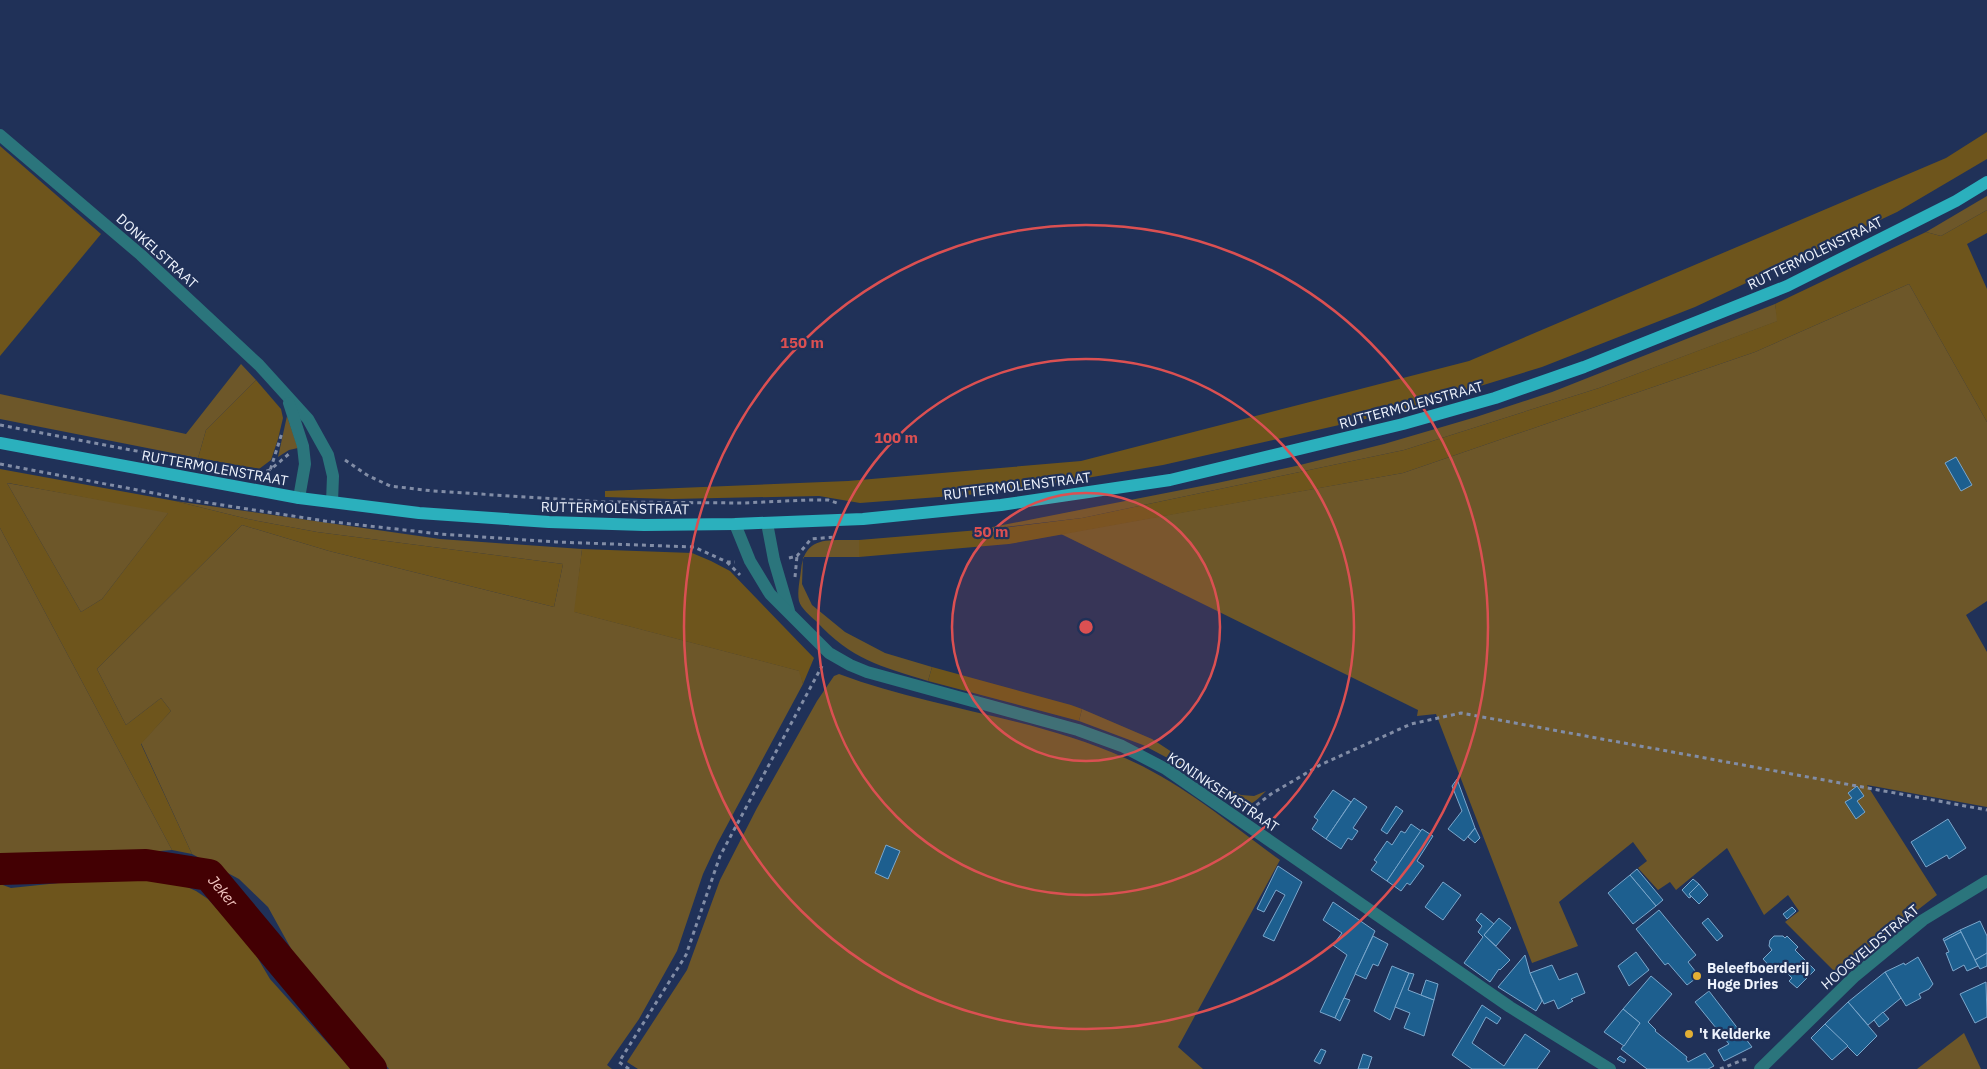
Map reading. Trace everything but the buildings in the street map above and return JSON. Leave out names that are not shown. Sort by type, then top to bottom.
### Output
[{"type":"main road","name":"RUTTERMOLENSTRAAT","points":[[0,442],[264,493],[419,513],[548,522],[644,525],[767,523],[863,519],[1001,505],[1170,480],[1403,424],[1495,398],[1584,368],[1787,286],[1956,201],[1987,182]]},
{"type":"street","name":"DONKELSTRAAT","points":[[0,135],[141,255],[259,365],[308,419],[328,455],[333,476],[332,502]]},
{"type":"street","name":"DONKELSTRAAT","points":[[287,398],[304,451],[305,464],[299,498]]},
{"type":"street","name":"KONINKSEMSTRAAT","points":[[767,523],[774,560],[789,611]]},
{"type":"street","name":"KONINKSEMSTRAAT","points":[[735,524],[750,561],[770,594],[829,652],[850,665],[867,672],[1078,730],[1122,746],[1166,769],[1510,1007],[1610,1069]]},
{"type":"street","name":"HOOGVELDSTRAAT","points":[[1760,1069],[1855,976],[1923,920],[1987,881]]},
{"type":"path","points":[[0,425],[145,452]]},
{"type":"path","points":[[262,511],[264,493],[283,430]]},
{"type":"path","points":[[251,473],[261,475],[292,452],[304,451]]},
{"type":"path","points":[[328,455],[349,461],[367,475],[390,486],[432,492],[604,502],[743,503],[828,500],[844,506],[863,519]]},
{"type":"path","points":[[630,1069],[619,1062],[686,955],[720,856],[829,652]]},
{"type":"path","points":[[1238,820],[1271,794],[1320,765],[1410,724],[1461,713],[1987,810]]},
{"type":"shaded area","points":[[1987,132],[1987,159],[1897,212],[1695,307],[1542,367],[1392,413],[1163,465],[1005,492],[860,503],[819,496],[672,499],[605,497],[605,491],[848,481],[1081,461],[1469,361],[1946,158]]},
{"type":"shaded area","points":[[0,146],[101,234],[0,356]]},
{"type":"shaded area","points":[[1987,196],[1987,210],[1941,236],[1926,232]]},
{"type":"shaded area","points":[[1987,210],[1987,233],[1967,244],[1987,289],[1987,422],[1909,284],[1755,352],[1403,473],[1009,544],[859,557],[859,540],[1003,528],[1082,518],[1404,450],[1599,388],[1777,321],[1775,304],[1926,232],[1941,236]]},
{"type":"shaded area","points":[[1909,284],[1987,422],[1987,601],[1966,615],[1987,652],[1987,807],[1867,785],[1937,895],[1836,973],[1785,922],[1799,911],[1788,895],[1764,915],[1727,848],[1676,890],[1670,882],[1658,890],[1638,868],[1647,861],[1633,842],[1559,902],[1578,946],[1532,963],[1436,714],[1417,716],[1418,710],[1061,534],[1403,473],[1755,352]]},
{"type":"shaded area","points":[[1775,304],[1778,321],[1599,388],[1404,450],[1082,518],[972,531],[1217,483],[1384,444],[1552,392]]},
{"type":"shaded area","points":[[241,364],[256,380],[206,430],[198,458],[0,419],[0,394],[186,434]]},
{"type":"shaded area","points":[[256,380],[281,409],[283,418],[271,460],[259,469],[198,458],[206,430]]},
{"type":"shaded area","points":[[287,416],[298,448],[289,450],[278,457]]},
{"type":"shaded area","points":[[0,469],[175,501],[248,519],[317,532],[563,564],[554,607],[329,551],[242,525],[97,669],[126,725],[161,698],[171,711],[141,744],[192,854],[172,850],[0,528]],"holes":[[[7,483],[168,513],[102,599],[81,612]]]},
{"type":"shaded area","points":[[7,483],[169,512],[102,599],[81,612]]},
{"type":"shaded area","points":[[175,501],[440,539],[582,549],[575,612],[800,671],[803,684],[717,844],[703,874],[677,951],[639,1019],[607,1065],[612,1069],[389,1069],[294,954],[268,907],[239,879],[192,854],[141,743],[171,711],[161,698],[126,725],[97,669],[242,525],[329,551],[554,607],[563,564],[317,532],[248,519]]},
{"type":"shaded area","points":[[0,528],[172,850],[46,861],[13,861],[0,857]]},
{"type":"shaded area","points":[[829,540],[859,540],[859,557],[804,557],[813,545],[821,542]]},
{"type":"shaded area","points":[[582,549],[692,553],[730,571],[814,658],[803,684],[799,671],[574,612]]},
{"type":"shaded area","points":[[803,561],[802,584],[812,605],[845,632],[885,653],[932,667],[928,681],[881,666],[855,653],[842,645],[806,612],[799,601],[798,589]]},
{"type":"shaded area","points":[[932,667],[1082,709],[1079,721],[928,681]]},
{"type":"shaded area","points":[[839,674],[910,696],[1055,732],[1125,758],[1166,779],[1186,792],[1280,860],[1178,1047],[1203,1069],[638,1069],[627,1062],[687,970],[720,880],[757,808],[817,701],[834,676]]},
{"type":"shaded area","points":[[1082,709],[1152,739],[1227,788],[1241,795],[1254,796],[1266,791],[1249,805],[1235,805],[1177,763],[1143,745],[1079,721]]},
{"type":"shaded area","points":[[116,877],[170,879],[208,899],[251,947],[270,979],[351,1069],[0,1069],[0,884],[11,888]]},
{"type":"shaded area","points":[[1964,1033],[1981,1069],[1917,1069]]},
{"type":"waterway","name":"Jeker","points":[[0,869],[146,865],[209,875],[371,1069]]},
{"type":"place","name":"Beleefboerderij Hoge Dries","points":[[1697,976]]},
{"type":"place","name":"'t Kelderke","points":[[1689,1034]]}]
